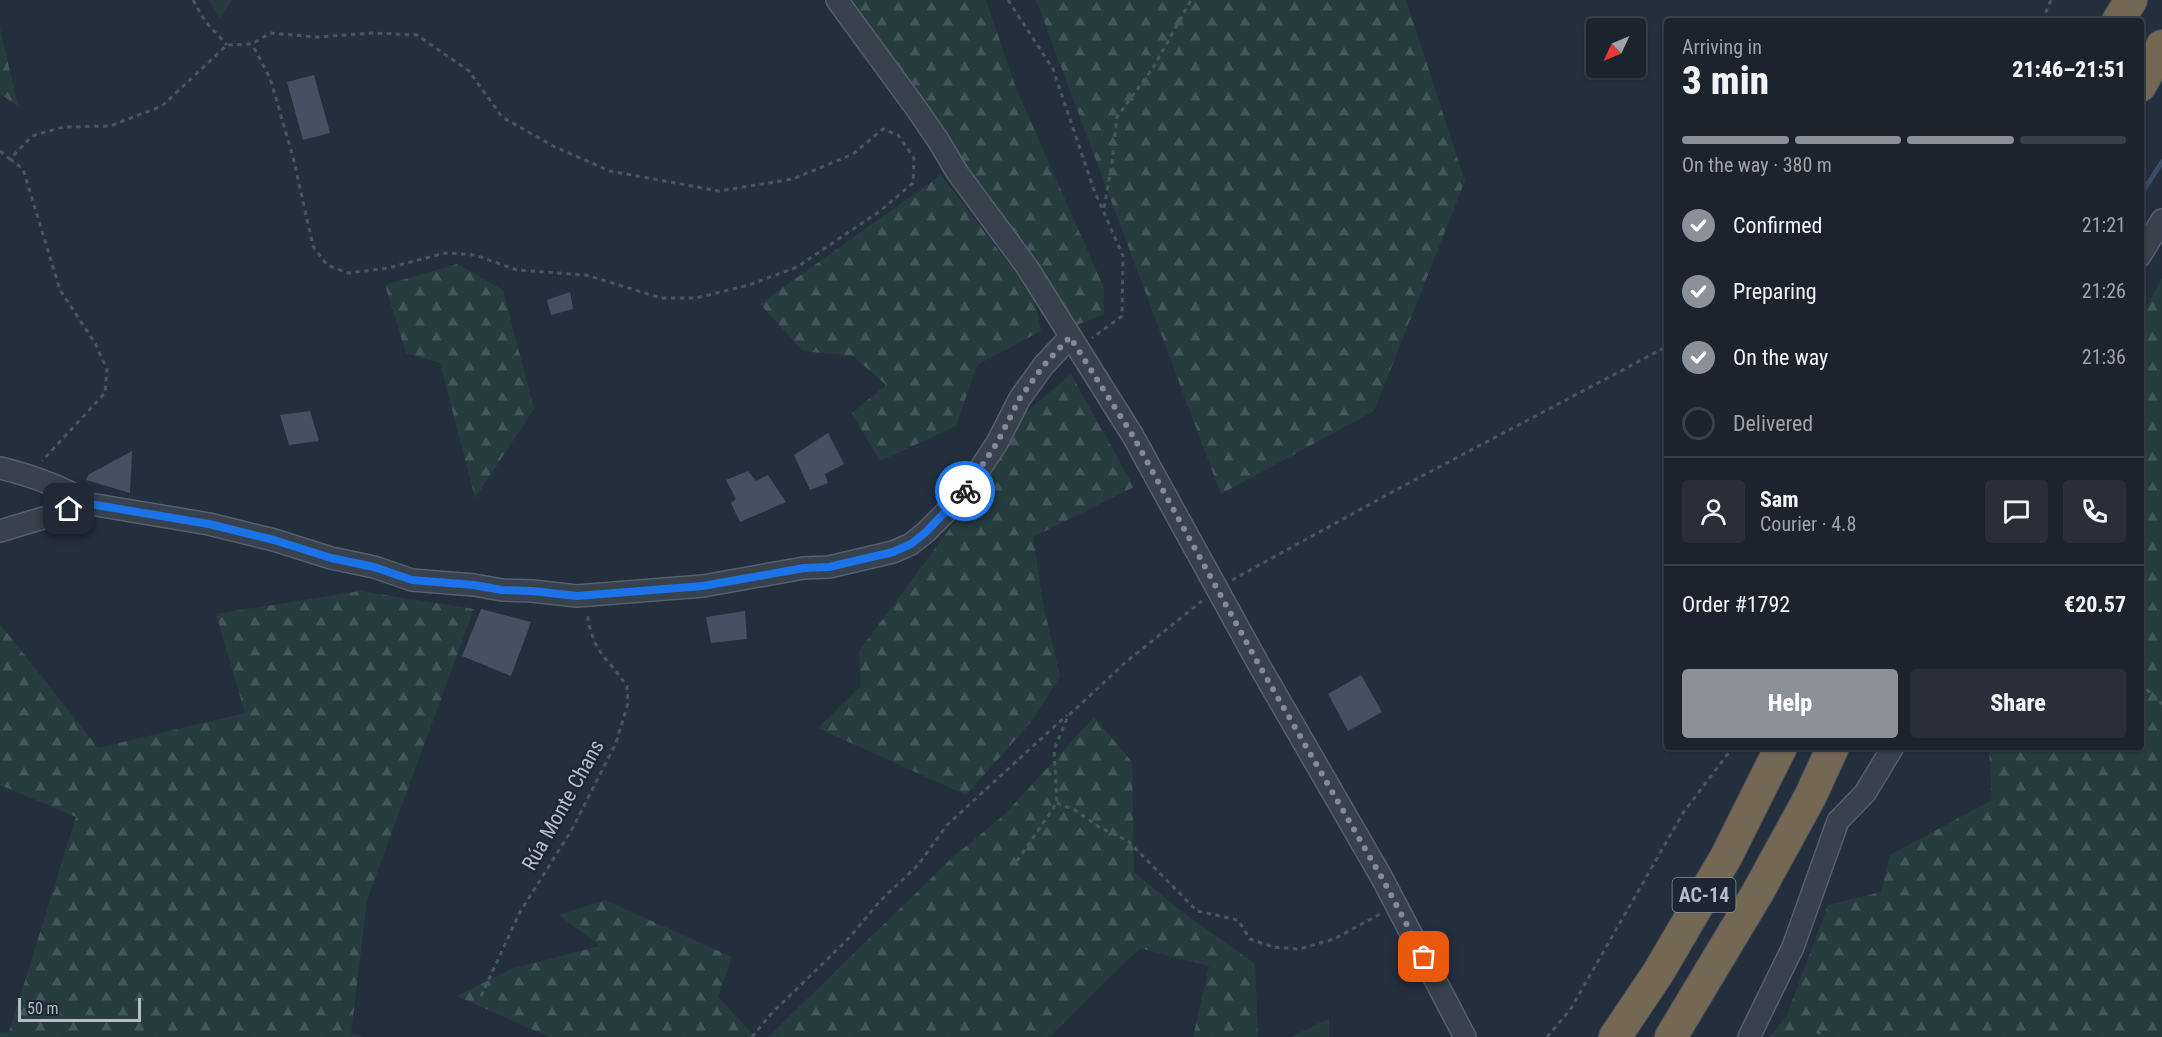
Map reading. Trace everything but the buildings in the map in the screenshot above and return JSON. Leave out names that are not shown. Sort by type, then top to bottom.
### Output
[{"type":"highway","points":[[2120,18],[2131,0]]},
{"type":"highway","points":[[2144,79],[2162,46]]},
{"type":"highway","name":"AC-14","points":[[1615,1037],[1658,973],[1726,857],[1780,750]]},
{"type":"highway","name":"AC-14","points":[[1671,1037],[1758,892],[1810,797],[1832,750]]},
{"type":"street","points":[[837,0],[922,116],[957,172],[1027,267],[1133,436],[1396,904],[1465,1037]]},
{"type":"street","points":[[2144,249],[2162,220]]},
{"type":"street","points":[[0,468],[29,475],[69,491],[90,504],[209,524],[274,540],[331,558],[374,567],[412,580],[577,596],[703,586],[804,568],[829,567],[893,552],[911,544],[962,496],[997,443],[1020,398],[1044,365],[1074,342]]},
{"type":"street","points":[[0,531],[90,504]]},
{"type":"street","points":[[1749,1037],[1793,947],[1838,821],[1865,793],[1891,750]]},
{"type":"path","points":[[192,0],[205,21],[227,45]]},
{"type":"path","points":[[1008,0],[1053,69],[1094,190],[1123,256],[1122,316],[1074,342]]},
{"type":"path","points":[[1103,210],[1112,163],[1117,117],[1153,68],[1191,0]]},
{"type":"path","points":[[2043,18],[2051,0]]},
{"type":"path","points":[[10,159],[32,136],[63,127],[110,126],[162,106],[227,45],[252,44],[270,33],[316,37],[374,33],[417,35],[469,71],[502,117],[555,147],[610,171],[719,191],[793,179],[853,154],[883,129],[898,135],[914,158],[913,183],[880,211],[797,267],[749,285],[696,298],[661,298],[586,274],[517,270],[475,255],[445,253],[388,268],[348,273],[327,265],[313,246],[293,157],[270,78],[252,44]]},
{"type":"path","points":[[0,151],[22,169],[60,290],[95,343],[107,369],[105,393],[29,475]]},
{"type":"path","points":[[1017,861],[1057,803],[1054,750],[1068,716],[1127,661],[1218,588],[1405,485],[1664,348]]},
{"type":"path","name":"Rúa Monte Chans","points":[[481,996],[520,912],[572,831],[616,743],[628,703],[627,686],[594,641],[588,622],[588,604],[592,594]]},
{"type":"path","points":[[2144,687],[2162,704]]},
{"type":"path","points":[[753,1037],[771,1014],[849,938],[880,901],[918,865],[947,825],[1068,715]]},
{"type":"path","points":[[1547,1037],[1570,1010],[1683,813],[1731,750]]},
{"type":"path","points":[[1057,803],[1075,810],[1099,827],[1128,841],[1197,911],[1238,920],[1250,939],[1273,947],[1299,949],[1334,939],[1396,904]]},
{"type":"path","points":[[1817,1030],[1823,1037]]},
{"type":"green space","points":[[209,0],[232,0],[220,18]]},
{"type":"green space","points":[[852,0],[986,0],[1016,88],[1104,288],[1104,314],[1077,325]]},
{"type":"green space","points":[[1036,0],[1406,0],[1465,181],[1374,411],[1221,494]]},
{"type":"green space","points":[[0,28],[18,106],[0,94]]},
{"type":"green space","points":[[941,175],[1034,297],[1041,331],[977,365],[956,426],[880,461],[852,413],[886,385],[853,356],[803,351],[760,304]]},
{"type":"green space","points":[[457,264],[503,290],[534,409],[475,498],[440,363],[406,353],[385,285]]},
{"type":"green space","points":[[2162,278],[2162,1037],[1770,1037],[1787,1015],[1828,905],[1881,892],[1890,855],[1992,800],[1989,750],[2144,750],[2144,312]]},
{"type":"green space","points":[[1071,374],[1134,487],[1033,537],[1044,609],[1060,676],[1033,720],[966,795],[818,728],[861,686],[859,651],[980,488],[1022,416]]},
{"type":"green space","points":[[360,591],[474,609],[367,900],[351,1034],[365,1037],[0,1037],[0,1033],[9,1032],[76,817],[0,785],[0,624],[98,748],[245,713],[216,614]]},
{"type":"green space","points":[[1094,717],[1132,762],[1134,872],[1180,910],[1255,964],[1258,1037],[1193,1037],[1209,966],[1140,948],[1049,1037],[768,1037],[953,857],[1004,815]]},
{"type":"green space","points":[[605,900],[732,957],[718,997],[756,1037],[549,1037],[457,996],[511,969],[600,946],[559,915]]},
{"type":"green space","points":[[1329,1018],[1329,1037],[1291,1037]]},
{"type":"waterway","points":[[2144,190],[2162,162]]},
{"type":"way so far","points":[[965,491],[997,443],[1020,398],[1044,365],[1070,337],[1133,436],[1259,665],[1382,878],[1424,957]]},
{"type":"route","points":[[69,509],[90,504],[209,524],[274,540],[331,558],[374,567],[412,580],[577,596],[703,586],[804,568],[829,567],[893,552],[911,544],[926,532],[965,491]]}]
